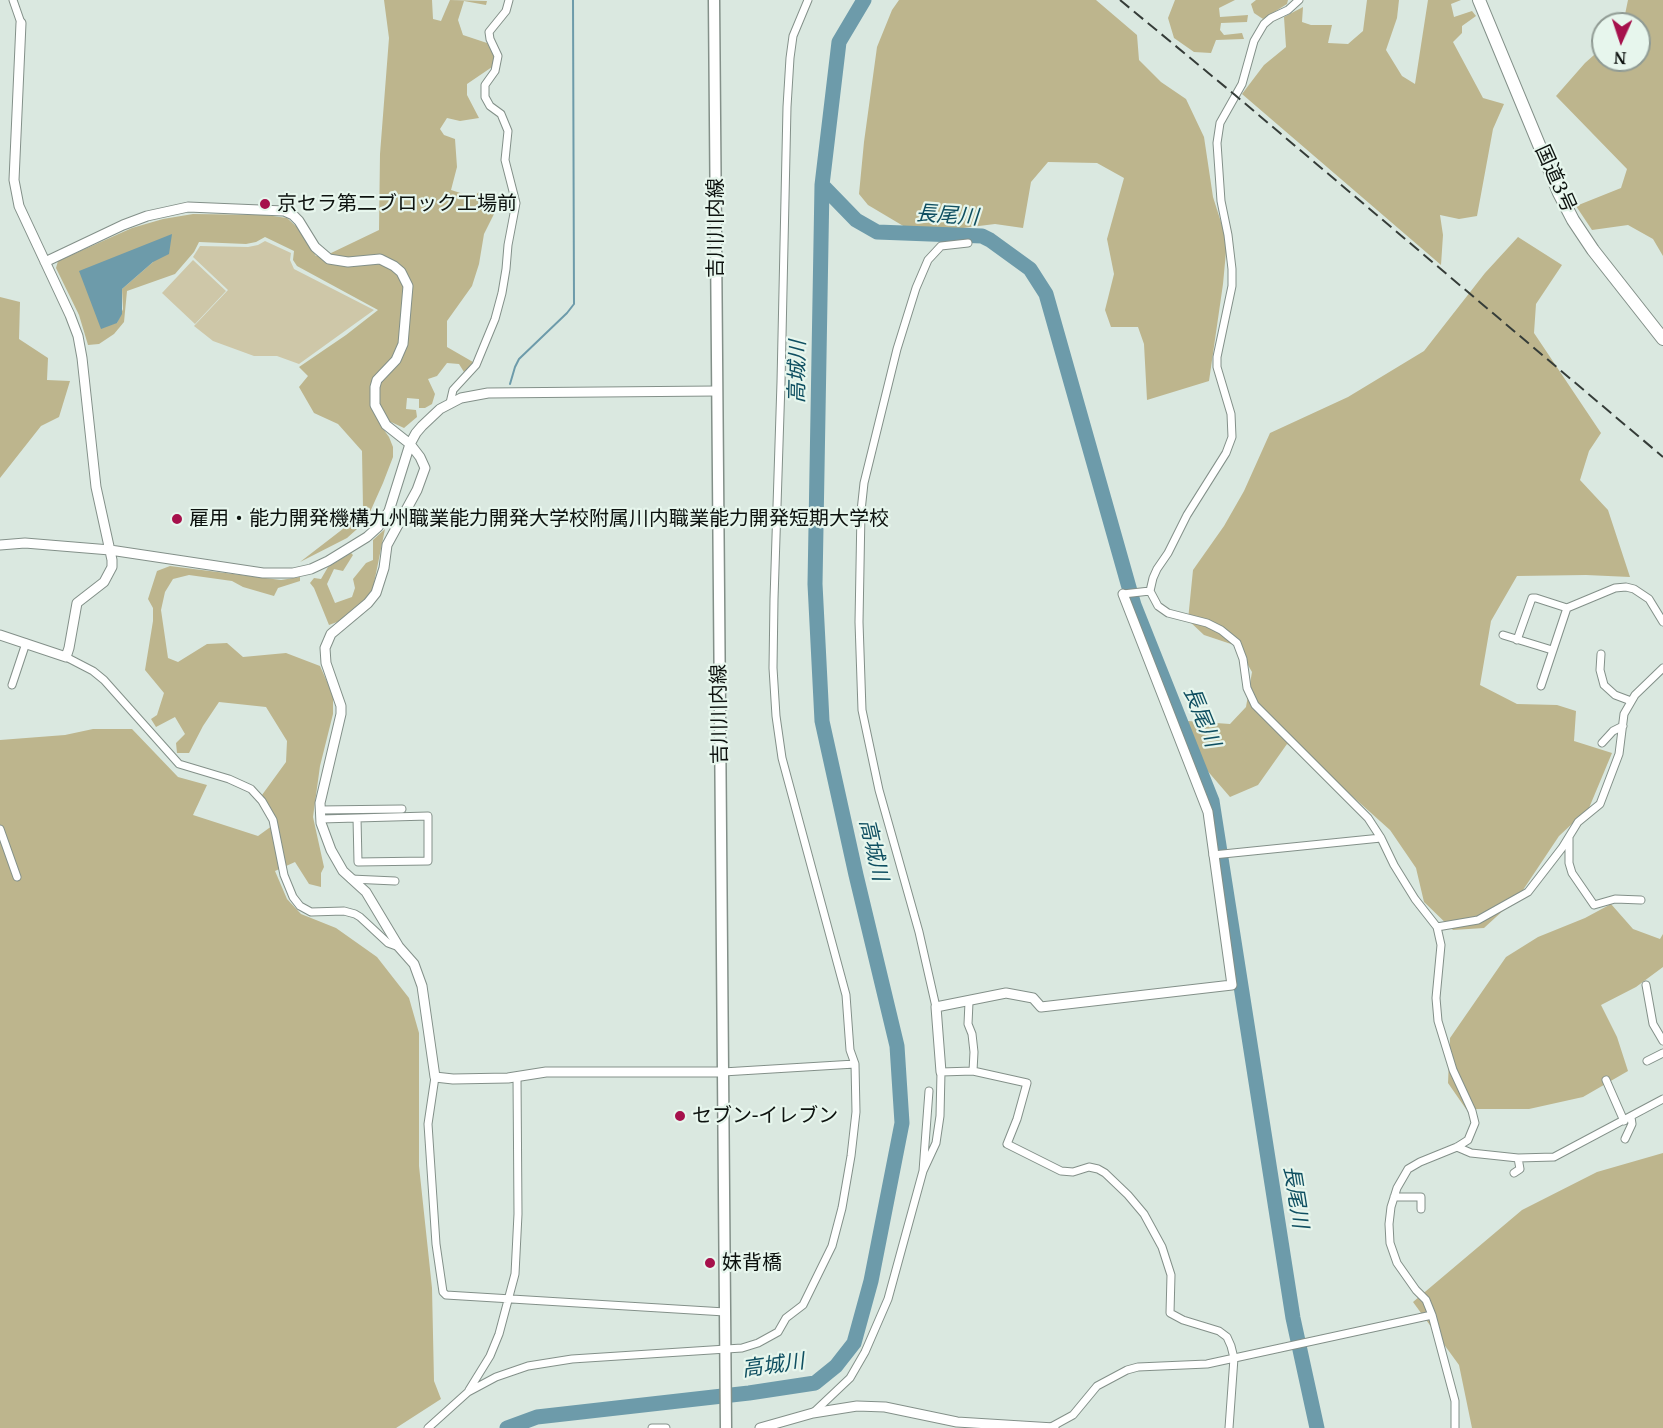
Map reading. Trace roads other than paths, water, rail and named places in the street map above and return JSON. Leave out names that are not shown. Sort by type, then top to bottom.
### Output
[{"type":"highway","name":"国道3号","points":[[1479,0],[1559,193],[1573,220],[1593,250],[1663,339]]},
{"type":"main road","name":"吉川川内線","points":[[714,0],[726,1428]]},
{"type":"street","points":[[14,0],[21,24],[14,180],[19,206],[78,336],[96,487],[112,567],[104,582],[76,603],[66,657]]},
{"type":"street","points":[[450,403],[453,390],[476,365],[495,319],[504,281],[507,244],[516,203],[505,160],[508,131],[501,114],[490,106],[485,97],[485,85],[495,71],[498,56],[489,32],[506,11],[509,0]]},
{"type":"street","points":[[428,1428],[468,1392],[496,1377],[528,1366],[561,1361],[750,1346],[778,1332],[786,1318],[803,1305],[832,1246],[842,1208],[851,1156],[856,1112],[855,1064],[850,1050],[846,995],[782,758],[773,668],[788,97],[793,36],[808,0]]},
{"type":"street","points":[[1299,0],[1288,10],[1264,24],[1254,41],[1242,84],[1220,123],[1217,143],[1221,201],[1228,235],[1232,286],[1217,357],[1217,367],[1233,421],[1232,437],[1226,453],[1187,515],[1153,578],[1150,591],[1158,606],[1168,613],[1207,623],[1237,643],[1243,659],[1247,688],[1255,705],[1358,806],[1381,838],[1409,890],[1437,927],[1441,945],[1436,999],[1438,1021],[1453,1070],[1472,1111],[1474,1123],[1468,1140],[1457,1148],[1408,1169],[1394,1197],[1389,1224],[1390,1243],[1397,1263],[1426,1300],[1432,1315],[1455,1401],[1455,1428]]},
{"type":"street","points":[[45,262],[123,225],[147,216],[188,207],[284,212],[293,215],[299,221],[320,252],[329,259],[348,262],[372,258],[387,262],[401,273],[408,286],[403,344],[396,360],[377,380],[375,405],[387,425],[410,444],[425,468],[417,490],[387,545],[380,583],[368,603],[331,634],[325,648],[325,657],[340,699],[341,714],[320,803],[320,814],[339,865],[366,892],[399,948],[414,964],[422,986],[435,1077],[428,1124],[436,1244],[443,1292],[446,1295],[725,1312]]},
{"type":"street","points":[[813,1413],[850,1378],[865,1352],[888,1299],[923,1171],[936,1143],[940,1116],[941,1072],[936,1007],[919,932],[877,780],[862,710],[859,622],[861,511],[864,483],[897,349],[916,288],[928,260],[941,246],[968,243]]},
{"type":"street","points":[[0,545],[33,544],[110,550],[263,573],[293,573],[328,561],[367,537],[378,527],[389,511],[410,444],[426,421],[450,403],[473,395],[488,393],[716,391]]},
{"type":"street","points":[[1517,640],[1532,598],[1536,597],[1567,609],[1615,588],[1634,588],[1649,599],[1663,622]]},
{"type":"street","points":[[936,1007],[1006,993],[1033,998],[1041,1007],[1232,985],[1218,854],[1208,812],[1125,594],[1150,591]]},
{"type":"street","points":[[1541,686],[1567,609]]},
{"type":"street","points":[[0,635],[66,657],[93,671],[104,680],[179,764],[229,779],[251,789],[262,801],[273,820],[284,875],[293,897],[300,906],[311,912],[344,911],[355,914],[388,943],[399,948]]},
{"type":"street","points":[[1503,635],[1552,650]]},
{"type":"street","points":[[12,685],[26,643]]},
{"type":"street","points":[[1601,654],[1600,670],[1604,685],[1615,695],[1631,701]]},
{"type":"street","points":[[1437,927],[1478,920],[1528,892],[1578,822],[1600,804],[1619,754],[1624,714],[1635,695],[1663,668]]},
{"type":"street","points":[[1602,743],[1613,731],[1623,726]]},
{"type":"street","points":[[320,814],[402,809]]},
{"type":"street","points":[[320,814],[357,818],[428,816],[428,861],[358,862],[357,818]]},
{"type":"street","points":[[0,829],[16,877]]},
{"type":"street","points":[[1570,835],[1569,863],[1572,873],[1594,905],[1615,898],[1641,900]]},
{"type":"street","points":[[1218,854],[1381,838]]},
{"type":"street","points":[[351,879],[395,881]]},
{"type":"street","points":[[1646,985],[1653,1024],[1663,1041]]},
{"type":"street","points":[[969,1002],[968,1024],[972,1034],[974,1052],[973,1071]]},
{"type":"street","points":[[1647,1061],[1663,1053]]},
{"type":"street","points":[[435,1077],[476,1079],[517,1077],[546,1072],[723,1072],[855,1064]]},
{"type":"street","points":[[941,1072],[973,1071],[1027,1083],[1007,1144],[1061,1171],[1073,1172],[1089,1167],[1098,1169],[1121,1188],[1144,1214],[1162,1247],[1171,1275],[1170,1313],[1183,1320],[1220,1331],[1227,1337],[1234,1358],[1229,1428]]},
{"type":"street","points":[[468,1392],[490,1356],[515,1275],[518,1214],[517,1077]]},
{"type":"street","points":[[1606,1080],[1632,1124],[1625,1139]]},
{"type":"street","points":[[923,1171],[929,1091]]},
{"type":"street","points":[[1457,1148],[1471,1153],[1518,1158],[1554,1157],[1663,1099]]},
{"type":"street","points":[[1518,1158],[1517,1171],[1525,1178]]},
{"type":"street","points":[[1394,1197],[1421,1197],[1422,1209]]},
{"type":"street","points":[[760,1428],[813,1413],[857,1406],[885,1407],[943,1424],[1053,1428],[1073,1415],[1097,1386],[1127,1370],[1138,1367],[1206,1364],[1432,1315]]},
{"type":"street","points":[[652,1428],[666,1428]]},
{"type":"water","points":[[172,234],[169,254],[153,262],[122,289],[122,314],[117,323],[101,329],[79,271]]},
{"type":"waterway","points":[[510,384],[519,359],[574,304],[573,0]]},
{"type":"waterway","name":"高城川","points":[[507,1428],[537,1417],[749,1393],[815,1383],[836,1366],[854,1343],[871,1281],[902,1123],[897,1046],[822,721],[815,584],[822,185],[839,42],[864,0]]},
{"type":"waterway","name":"長尾川","points":[[822,185],[856,220],[877,232],[982,236],[1030,269],[1046,294],[1134,605],[1212,801],[1293,1318],[1317,1428]]},
{"type":"railway","points":[[1120,0],[1663,457]]},
{"type":"place","name":"京セラ第二ブロック工場前","points":[[265,204]]},
{"type":"place","name":"雇用・能力開発機構九州職業能力開発大学校附属川内職業能力開発短期大学校","points":[[177,519]]},
{"type":"place","name":"セブン-イレブン","points":[[680,1116]]},
{"type":"place","name":"妹背橋","points":[[710,1263]]}]
